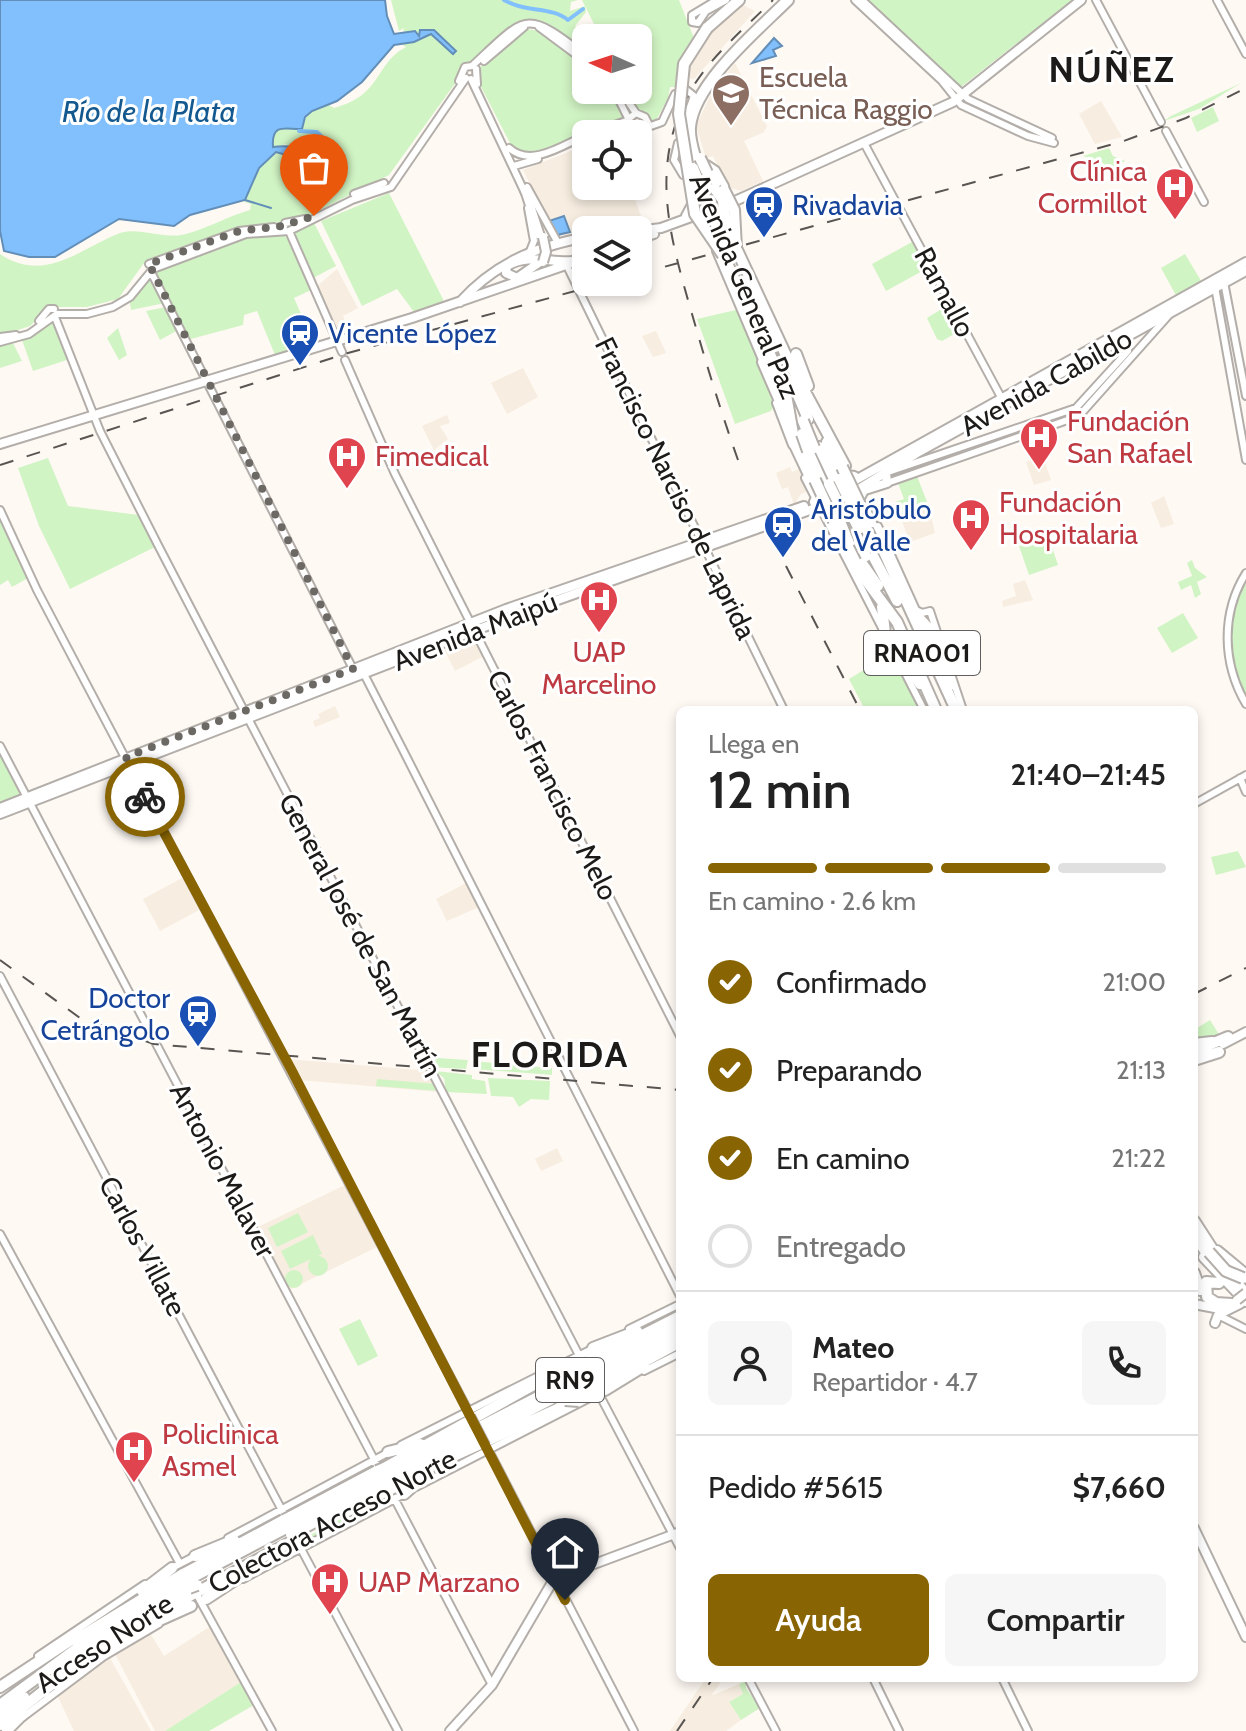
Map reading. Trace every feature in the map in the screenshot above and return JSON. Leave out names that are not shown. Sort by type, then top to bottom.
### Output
[{"type":"highway","points":[[698,41],[699,21],[739,0]]},
{"type":"highway","points":[[684,103],[788,0]]},
{"type":"highway","name":"Avenida General Paz","points":[[698,41],[684,64],[679,89],[679,122],[702,164],[696,221],[728,249],[757,309],[789,387],[800,424]]},
{"type":"highway","name":"Avenida General Paz","points":[[698,41],[688,66],[682,97],[689,179],[752,298]]},
{"type":"highway","name":"Avenida General Paz","points":[[684,103],[728,249],[752,298]]},
{"type":"highway","points":[[689,179],[702,164],[730,197],[728,249]]},
{"type":"highway","points":[[689,179],[697,200],[696,221]]},
{"type":"highway","points":[[689,179],[703,218],[696,221]]},
{"type":"highway","points":[[696,221],[697,200],[703,188],[730,197]]},
{"type":"highway","points":[[696,221],[725,228],[730,197]]},
{"type":"highway","points":[[696,221],[719,225],[730,197]]},
{"type":"highway","points":[[728,249],[723,200],[730,197]]},
{"type":"highway","name":"Avenida General Paz","points":[[757,309],[788,369],[800,424]]},
{"type":"highway","name":"Avenida General Paz","points":[[757,309],[821,417],[888,569],[958,706]]},
{"type":"highway","name":"Avenida General Paz","points":[[757,309],[800,424],[834,495],[848,556],[897,622],[932,706]]},
{"type":"highway","points":[[796,354],[821,417]]},
{"type":"highway","points":[[763,362],[814,445]]},
{"type":"highway","points":[[788,369],[843,466]]},
{"type":"highway","points":[[801,390],[814,445],[851,544],[866,544]]},
{"type":"highway","points":[[814,445],[826,444],[834,495],[852,555],[896,610]]},
{"type":"highway","points":[[834,495],[866,544],[888,569],[916,617],[938,638]]},
{"type":"highway","points":[[863,508],[866,544],[878,586]]},
{"type":"highway","name":"RNA001","points":[[866,544],[895,596],[944,706]]},
{"type":"highway","name":"RNA001","points":[[866,544],[944,706]]},
{"type":"highway","points":[[888,569],[895,596]]},
{"type":"highway","points":[[864,579],[884,610],[885,633]]},
{"type":"highway","points":[[948,667],[947,681],[958,706]]},
{"type":"highway","points":[[905,670],[915,676],[932,706]]},
{"type":"highway","points":[[1198,1049],[1228,1037]]},
{"type":"highway","points":[[1198,1059],[1219,1052]]},
{"type":"highway","points":[[1198,1237],[1245,1277]]},
{"type":"highway","points":[[1198,1238],[1222,1269],[1245,1277]]},
{"type":"highway","points":[[1198,1239],[1216,1272],[1243,1299]]},
{"type":"highway","points":[[1198,1256],[1219,1283],[1243,1299]]},
{"type":"highway","points":[[1219,1283],[1207,1281],[1206,1295],[1215,1303],[1243,1299]]},
{"type":"highway","points":[[593,1348],[676,1317]]},
{"type":"highway","name":"Colectora Acceso Norte","points":[[2,1726],[88,1657],[191,1584],[387,1483],[468,1417],[559,1371],[617,1348],[676,1318]]},
{"type":"highway","name":"RN9","points":[[387,1483],[488,1421],[676,1326]]},
{"type":"highway","name":"RN9","points":[[387,1483],[676,1335]]},
{"type":"highway","points":[[600,1391],[676,1345]]},
{"type":"highway","name":"Colectora Acceso Norte","points":[[0,1696],[95,1626],[191,1584],[387,1483],[557,1409],[676,1345]]},
{"type":"highway","points":[[488,1421],[562,1368]]},
{"type":"highway","points":[[468,1417],[540,1375]]},
{"type":"highway","points":[[483,1433],[582,1400]]},
{"type":"highway","points":[[468,1449],[565,1405]]},
{"type":"highway","points":[[388,1452],[455,1430]]},
{"type":"highway","points":[[195,1556],[293,1532]]},
{"type":"highway","name":"Acceso Norte","points":[[0,1705],[106,1627],[191,1584]]},
{"type":"highway","name":"Acceso Norte","points":[[2,1726],[96,1644],[191,1584]]},
{"type":"highway","points":[[0,1686],[95,1626]]},
{"type":"main road","points":[[652,235],[696,221],[730,197],[864,143],[961,97],[1081,0]]},
{"type":"main road","points":[[514,284],[541,262],[544,251],[526,190]]},
{"type":"main road","points":[[652,229],[696,221]]},
{"type":"main road","points":[[459,302],[495,269],[530,251],[572,240]]},
{"type":"main road","points":[[541,262],[518,277],[510,277],[506,273],[507,266],[517,262],[572,259]]},
{"type":"main road","points":[[0,444],[337,341],[572,264]]},
{"type":"main road","points":[[495,269],[485,283],[490,288],[501,288]]},
{"type":"main road","name":"Avenida Cabildo","points":[[834,495],[890,470],[1002,399],[1244,270]]},
{"type":"main road","name":"Avenida Cabildo","points":[[834,495],[890,470],[1125,340],[1219,282]]},
{"type":"main road","name":"Avenida Cabildo","points":[[834,495],[890,470]]},
{"type":"main road","name":"Avenida Maipú","points":[[246,717],[353,669],[834,495]]},
{"type":"main road","name":"Avenida Maipú","points":[[0,814],[127,761],[364,674],[473,626]]},
{"type":"main road","name":"Avenida Maipú","points":[[0,808],[28,800]]},
{"type":"main road","points":[[1198,1042],[1228,1037],[1246,1029]]},
{"type":"main road","points":[[1198,1058],[1246,1029]]},
{"type":"main road","points":[[1198,1307],[1212,1313],[1243,1299]]},
{"type":"main road","points":[[448,1731],[491,1682],[554,1579],[676,1533]]},
{"type":"main road","points":[[1198,1536],[1246,1637]]},
{"type":"street","points":[[699,21],[722,0]]},
{"type":"street","points":[[855,0],[876,16]]},
{"type":"street","points":[[862,0],[970,104],[1053,140]]},
{"type":"street","points":[[1096,0],[1161,122]]},
{"type":"street","points":[[1217,0],[1246,54]]},
{"type":"street","points":[[0,340],[28,330],[53,314],[87,314],[120,304],[130,297],[149,269],[239,231],[287,228],[388,182],[474,67],[514,27],[529,22],[548,27],[572,45]]},
{"type":"street","points":[[530,251],[534,240],[518,161],[465,67],[474,67],[516,31],[531,26],[545,30],[572,51]]},
{"type":"street","points":[[652,126],[660,124],[669,104],[684,103],[693,95],[684,88]]},
{"type":"street","points":[[622,104],[627,119],[636,113]]},
{"type":"street","points":[[629,104],[646,120]]},
{"type":"street","points":[[1166,131],[1204,202]]},
{"type":"street","points":[[518,161],[572,141]]},
{"type":"street","points":[[678,143],[674,160],[689,179]]},
{"type":"street","name":"Ramallo","points":[[864,143],[1002,399]]},
{"type":"street","points":[[526,190],[558,243]]},
{"type":"street","points":[[287,228],[342,352]]},
{"type":"street","points":[[728,249],[798,462],[834,495],[885,633],[922,706]]},
{"type":"street","name":"Francisco Narciso de Laprida","points":[[567,266],[782,706]]},
{"type":"street","points":[[149,269],[353,669],[364,674],[676,1288]]},
{"type":"street","points":[[1219,282],[1246,396]]},
{"type":"street","points":[[1219,282],[1246,460]]},
{"type":"street","name":"General José de San Martín","points":[[53,314],[94,415],[246,717],[580,1357],[676,1531]]},
{"type":"street","points":[[890,470],[1079,416],[1168,316]]},
{"type":"street","points":[[890,470],[1076,408],[1126,353],[1129,348],[1125,340]]},
{"type":"street","name":"Carlos Francisco Melo","points":[[345,360],[395,474],[676,1028]]},
{"type":"street","name":"Avenida General Paz","points":[[834,495],[919,613],[930,611],[938,638]]},
{"type":"street","points":[[0,510],[37,590],[634,1731]]},
{"type":"street","points":[[1246,573],[1228,619],[1232,671],[1246,704]]},
{"type":"street","points":[[938,638],[948,667]]},
{"type":"street","name":"Antonio Malaver","points":[[0,746],[491,1682]]},
{"type":"street","points":[[1198,802],[1243,776],[1246,792]]},
{"type":"street","name":"Carlos Villate","points":[[0,976],[398,1731]]},
{"type":"street","points":[[0,1234],[272,1731]]},
{"type":"street","points":[[1198,1286],[1212,1313],[1246,1329]]},
{"type":"street","points":[[540,1375],[562,1368],[593,1348],[676,1306]]},
{"type":"street","points":[[582,1400],[676,1355]]},
{"type":"street","points":[[387,1483],[487,1447],[565,1405]]},
{"type":"street","points":[[2,1726],[110,1653],[191,1584],[195,1556],[374,1459],[468,1417]]},
{"type":"street","points":[[0,1686],[79,1626],[191,1584]]},
{"type":"street","points":[[750,1682],[776,1731]]},
{"type":"street","points":[[875,1682],[899,1731]]},
{"type":"street","points":[[1004,1682],[1028,1731]]},
{"type":"shaded area","points":[[741,4],[755,11],[694,79],[686,78],[700,41]]},
{"type":"shaded area","name":"Escuela Técnica Raggio","points":[[735,63],[767,126],[764,132],[744,141],[763,181],[741,191],[728,187],[713,156],[706,158],[696,126],[711,94]]},
{"type":"shaded area","points":[[1101,101],[1122,137],[1095,144],[1079,114]]},
{"type":"shaded area","points":[[572,151],[572,200],[635,200],[641,216],[572,216],[572,237],[562,239],[557,237],[523,170]]},
{"type":"shaded area","points":[[337,269],[358,308],[343,316],[349,333],[338,336],[316,287]]},
{"type":"shaded area","points":[[656,331],[666,353],[653,357],[642,336]]},
{"type":"shaded area","points":[[523,368],[538,397],[507,414],[491,383]]},
{"type":"shaded area","points":[[447,415],[450,423],[440,426],[448,439],[434,450],[422,426]]},
{"type":"shaded area","name":"Fundación San Rafael","points":[[1043,456],[1051,480],[1034,485],[1026,462]]},
{"type":"shaded area","points":[[790,467],[792,472],[799,469],[808,491],[801,494],[794,505],[788,487],[782,489],[776,473]]},
{"type":"shaded area","points":[[1164,496],[1174,524],[1161,528],[1151,503]]},
{"type":"shaded area","points":[[929,507],[935,533],[910,542],[900,516]]},
{"type":"shaded area","points":[[1025,580],[1033,600],[1003,607],[1002,601],[1016,596],[1013,584]]},
{"type":"shaded area","points":[[474,635],[484,656],[455,671],[443,647]]},
{"type":"shaded area","points":[[335,706],[340,717],[315,727],[313,721],[320,718],[318,714]]},
{"type":"shaded area","points":[[184,877],[201,909],[160,931],[143,899]]},
{"type":"shaded area","points":[[466,883],[479,907],[447,921],[436,899]]},
{"type":"shaded area","points":[[287,1059],[430,1071],[440,1092],[299,1080]]},
{"type":"shaded area","points":[[557,1148],[563,1161],[541,1171],[535,1159]]},
{"type":"shaded area","points":[[347,1184],[379,1246],[289,1290],[258,1227]]},
{"type":"shaded area","points":[[211,1626],[241,1682],[165,1731],[155,1731],[115,1654],[150,1633],[164,1656]]},
{"type":"shaded area","points":[[110,1658],[151,1731],[74,1731],[57,1695]]},
{"type":"shaded area","points":[[703,1682],[721,1682],[711,1696],[739,1684],[743,1694],[729,1702],[741,1720],[726,1731],[670,1731]]},
{"type":"green space","points":[[391,0],[578,0],[571,2],[570,11],[585,6],[586,12],[577,24],[572,24],[572,44],[540,28],[526,26],[516,29],[482,56],[461,66],[459,78],[389,175],[306,217],[253,227],[144,263],[118,299],[87,307],[55,307],[45,311],[30,326],[0,336],[0,254],[32,266],[47,265],[127,231],[181,235],[250,210],[251,204],[244,202],[259,168],[287,144],[273,147],[277,130],[285,127],[302,129],[305,119],[314,110],[327,104],[334,108],[361,95],[388,62],[406,47],[401,44],[404,28],[399,31]]},
{"type":"green space","points":[[582,0],[679,0],[694,38],[685,55],[678,87],[670,87],[668,98],[654,124],[631,104],[652,104],[652,24],[594,24]]},
{"type":"green space","points":[[869,0],[1072,0],[961,87]]},
{"type":"green space","points":[[526,29],[542,31],[572,55],[572,104],[617,104],[623,117],[616,120],[572,120],[572,138],[532,154],[513,149],[476,77],[483,63],[512,37]]},
{"type":"green space","points":[[1241,83],[1199,109],[1164,121],[1171,116]]},
{"type":"green space","points":[[1213,107],[1219,121],[1197,132],[1191,118]]},
{"type":"green space","points":[[1109,148],[1113,156],[1125,161],[1109,170],[1102,162],[1083,156]]},
{"type":"green space","points":[[389,193],[443,302],[414,312],[397,289],[362,306],[321,221]]},
{"type":"green space","points":[[313,221],[336,266],[313,278],[291,232]]},
{"type":"green space","points":[[281,234],[288,238],[311,290],[294,298],[313,341],[275,355],[257,311],[244,315],[243,325],[187,340],[153,275],[155,271],[246,239]]},
{"type":"green space","points":[[912,242],[928,266],[886,291],[872,264]]},
{"type":"green space","points":[[1185,254],[1203,284],[1178,299],[1161,268]]},
{"type":"green space","points":[[150,276],[165,303],[131,310],[130,303],[127,303]]},
{"type":"green space","points":[[948,305],[958,324],[958,332],[942,341],[937,339],[927,318]]},
{"type":"green space","points":[[166,307],[178,330],[160,340],[146,311]]},
{"type":"green space","points":[[740,309],[774,406],[771,411],[735,424],[697,319]]},
{"type":"green space","points":[[50,321],[55,322],[70,359],[33,371],[22,340]]},
{"type":"green space","points":[[118,328],[127,355],[119,360],[107,338]]},
{"type":"green space","points":[[13,343],[22,361],[0,368],[0,345]]},
{"type":"green space","points":[[48,458],[68,506],[139,515],[155,547],[70,589],[39,526],[18,468]]},
{"type":"green space","points":[[917,476],[929,507],[900,516],[895,502],[904,499],[898,483]]},
{"type":"green space","points":[[0,518],[28,578],[12,587],[8,580],[0,585]]},
{"type":"green space","points":[[1048,535],[1058,565],[1029,575],[1019,546]]},
{"type":"green space","points":[[1192,560],[1195,568],[1207,577],[1197,582],[1201,594],[1195,598],[1191,585],[1181,590],[1178,582],[1192,576],[1187,563]]},
{"type":"green space","points":[[1246,576],[1246,701],[1235,669],[1232,638],[1236,608]]},
{"type":"green space","points":[[1183,613],[1198,638],[1172,653],[1157,628]]},
{"type":"green space","points":[[890,654],[919,706],[863,706],[849,679]]},
{"type":"green space","points":[[0,753],[20,795],[0,803]]},
{"type":"green space","points":[[1238,851],[1246,867],[1216,875],[1211,857]]},
{"type":"green space","points":[[1210,1020],[1220,1036],[1198,1040],[1198,1028]]},
{"type":"green space","points":[[424,1057],[468,1060],[466,1069],[429,1067]]},
{"type":"green space","points":[[471,1061],[552,1068],[552,1075],[474,1069]]},
{"type":"green space","points":[[435,1071],[472,1075],[472,1079],[485,1081],[487,1094],[446,1092],[444,1078]]},
{"type":"green space","points":[[488,1078],[550,1081],[549,1100],[531,1099],[519,1107],[513,1097],[491,1096]]},
{"type":"green space","points":[[377,1079],[437,1084],[439,1091],[376,1086]]},
{"type":"green space","points":[[298,1213],[308,1232],[277,1247],[268,1228]]},
{"type":"green space","points":[[313,1235],[322,1254],[290,1269],[281,1251]]},
{"type":"green space","points":[[318,1256],[325,1259],[328,1266],[325,1273],[318,1276],[311,1273],[308,1266],[311,1259]]},
{"type":"green space","points":[[294,1270],[303,1279],[294,1288],[285,1279]]},
{"type":"green space","points":[[360,1319],[378,1356],[358,1366],[339,1329]]},
{"type":"green space","points":[[389,1494],[389,1499],[303,1544],[301,1540]]},
{"type":"green space","points":[[241,1682],[254,1705],[209,1731],[165,1731]]},
{"type":"green space","points":[[746,1682],[746,1688],[760,1708],[741,1720],[729,1702],[743,1694],[739,1684]]},
{"type":"water","name":"Río de la Plata","points":[[0,0],[385,0],[394,34],[415,31],[419,36],[420,30],[434,30],[456,51],[453,54],[431,34],[414,42],[394,45],[362,82],[337,101],[305,117],[302,129],[286,128],[275,133],[273,147],[291,147],[306,152],[331,175],[328,179],[300,159],[276,152],[259,168],[245,200],[190,215],[174,226],[119,219],[55,257],[29,257],[4,251],[0,231]]},
{"type":"water","points":[[774,38],[782,46],[773,50],[776,56],[752,63]]},
{"type":"water","points":[[564,216],[570,232],[557,235],[549,221]]},
{"type":"waterway","points":[[504,0],[521,7],[554,13],[568,20],[583,9]]},
{"type":"waterway","points":[[299,131],[317,132],[332,147],[340,162]]},
{"type":"waterway","points":[[245,200],[271,208]]},
{"type":"railway","points":[[738,460],[708,369],[677,257],[667,201],[667,174],[670,146],[691,90],[718,54],[773,0]]},
{"type":"railway","points":[[652,270],[1121,142],[1186,118],[1246,88]]},
{"type":"railway","points":[[0,465],[348,353],[572,292]]},
{"type":"railway","points":[[786,566],[858,706]]},
{"type":"railway","points":[[0,960],[80,1018],[154,1044],[676,1090]]},
{"type":"railway","points":[[1198,992],[1246,968]]},
{"type":"railway","points":[[677,1731],[710,1682]]},
{"type":"way so far","points":[[145,797],[126,757],[226,721],[353,669],[149,264],[239,231],[282,226],[314,216]]},
{"type":"place","name":"Escuela Técnica Raggio","points":[[731,127]]},
{"type":"place","name":"Clínica Cormillot","points":[[1175,221]]},
{"type":"place","name":"Rivadavia","points":[[764,239]]},
{"type":"place","name":"Vicente López","points":[[300,367]]},
{"type":"place","name":"Fundación San Rafael","points":[[1039,471]]},
{"type":"place","name":"Fimedical","points":[[347,490]]},
{"type":"place","name":"Fundación Hospitalaria","points":[[971,552]]},
{"type":"place","name":"Aristóbulo del Valle","points":[[783,559]]},
{"type":"place","name":"UAP Marcelino","points":[[599,634]]},
{"type":"place","name":"Doctor Cetrángolo","points":[[198,1048]]},
{"type":"place","name":"Policlinica Asmel","points":[[134,1484]]},
{"type":"place","name":"UAP Marzano","points":[[330,1616]]},
{"type":"district","name":"NÚÑEZ","points":[[1112,69]]},
{"type":"district","name":"FLORIDA","points":[[550,1054]]},
{"type":"route","points":[[145,797],[292,1071],[565,1600]]}]
